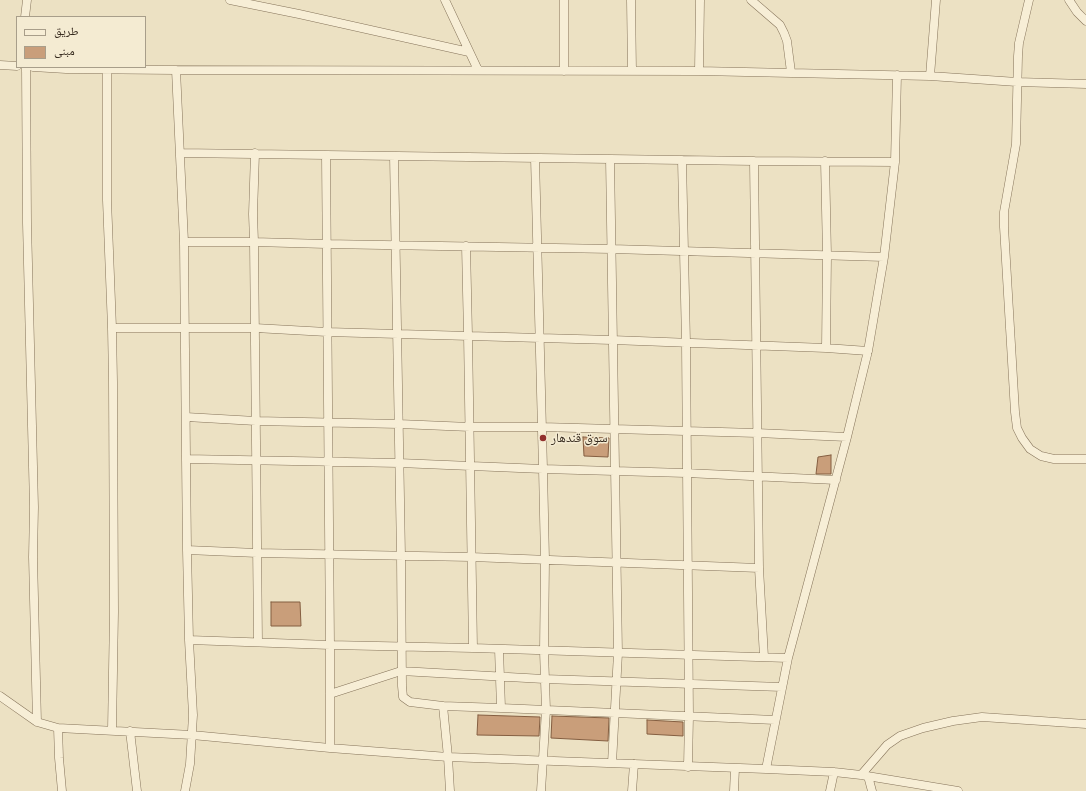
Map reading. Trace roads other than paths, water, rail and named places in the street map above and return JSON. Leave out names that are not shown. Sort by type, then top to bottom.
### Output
[{"type":"street","points":[[25,16],[26,0]]},
{"type":"street","points":[[230,0],[470,52]]},
{"type":"street","points":[[445,0],[478,70]]},
{"type":"street","points":[[564,0],[564,71]]},
{"type":"street","points":[[631,0],[632,71]]},
{"type":"street","points":[[699,71],[700,0]]},
{"type":"street","points":[[751,0],[775,21],[784,33],[787,41],[791,72]]},
{"type":"street","points":[[930,76],[936,0]]},
{"type":"street","points":[[1030,0],[1020,42],[1017,82],[1016,144],[1004,212],[1015,412],[1017,428],[1030,449],[1041,456],[1054,459],[1086,459]]},
{"type":"street","points":[[1069,0],[1077,12],[1086,21]]},
{"type":"street","points":[[0,65],[16,66]]},
{"type":"street","points":[[26,68],[27,223],[34,507],[33,557],[37,722]]},
{"type":"street","points":[[58,68],[107,70],[791,72],[930,76],[1017,82],[1086,84]]},
{"type":"street","points":[[107,70],[107,200],[112,328],[114,604],[112,730]]},
{"type":"street","points":[[176,70],[184,242],[187,550],[189,640],[192,688],[192,735],[190,764],[185,791]]},
{"type":"street","points":[[766,769],[788,658],[836,480],[868,351],[884,257],[895,162],[897,75]]},
{"type":"street","points":[[180,153],[895,162]]},
{"type":"street","points":[[256,153],[253,214],[258,642]]},
{"type":"street","points":[[326,155],[330,748]]},
{"type":"street","points":[[394,156],[401,556],[401,671],[403,697],[410,702],[443,706],[775,720]]},
{"type":"street","points":[[535,158],[545,560],[544,679],[546,710],[541,791]]},
{"type":"street","points":[[610,159],[618,652],[612,763]]},
{"type":"street","points":[[682,160],[686,343],[686,473],[689,655],[688,767]]},
{"type":"street","points":[[754,161],[757,345],[757,477],[759,568],[764,657]]},
{"type":"street","points":[[825,161],[827,255],[826,348]]},
{"type":"street","points":[[184,242],[612,249],[884,257]]},
{"type":"street","points":[[466,246],[473,648]]},
{"type":"street","points":[[112,328],[255,328],[327,332],[468,335],[757,345],[868,351]]},
{"type":"street","points":[[186,418],[470,427],[542,427],[757,433],[847,437]]},
{"type":"street","points":[[186,459],[399,463],[470,467],[686,473],[836,480]]},
{"type":"street","points":[[187,550],[257,553],[471,557],[688,564],[759,568]]},
{"type":"street","points":[[189,640],[788,658]]},
{"type":"street","points":[[500,649],[501,708]]},
{"type":"street","points":[[330,694],[401,671],[544,679],[782,687]]},
{"type":"street","points":[[0,696],[37,722],[58,728],[192,735],[448,757],[834,772],[864,776],[924,788],[958,791]]},
{"type":"street","points":[[443,706],[450,791]]},
{"type":"street","points":[[864,776],[887,745],[900,736],[923,728],[953,721],[982,717],[1086,724]]},
{"type":"street","points":[[58,728],[62,791]]},
{"type":"street","points":[[130,731],[137,791]]},
{"type":"street","points":[[632,791],[634,764]]},
{"type":"street","points":[[734,791],[735,768]]},
{"type":"street","points":[[830,791],[834,772]]},
{"type":"street","points":[[864,776],[872,791]]},
{"type":"place","name":"سوق قندهار","points":[[543,438]]}]
